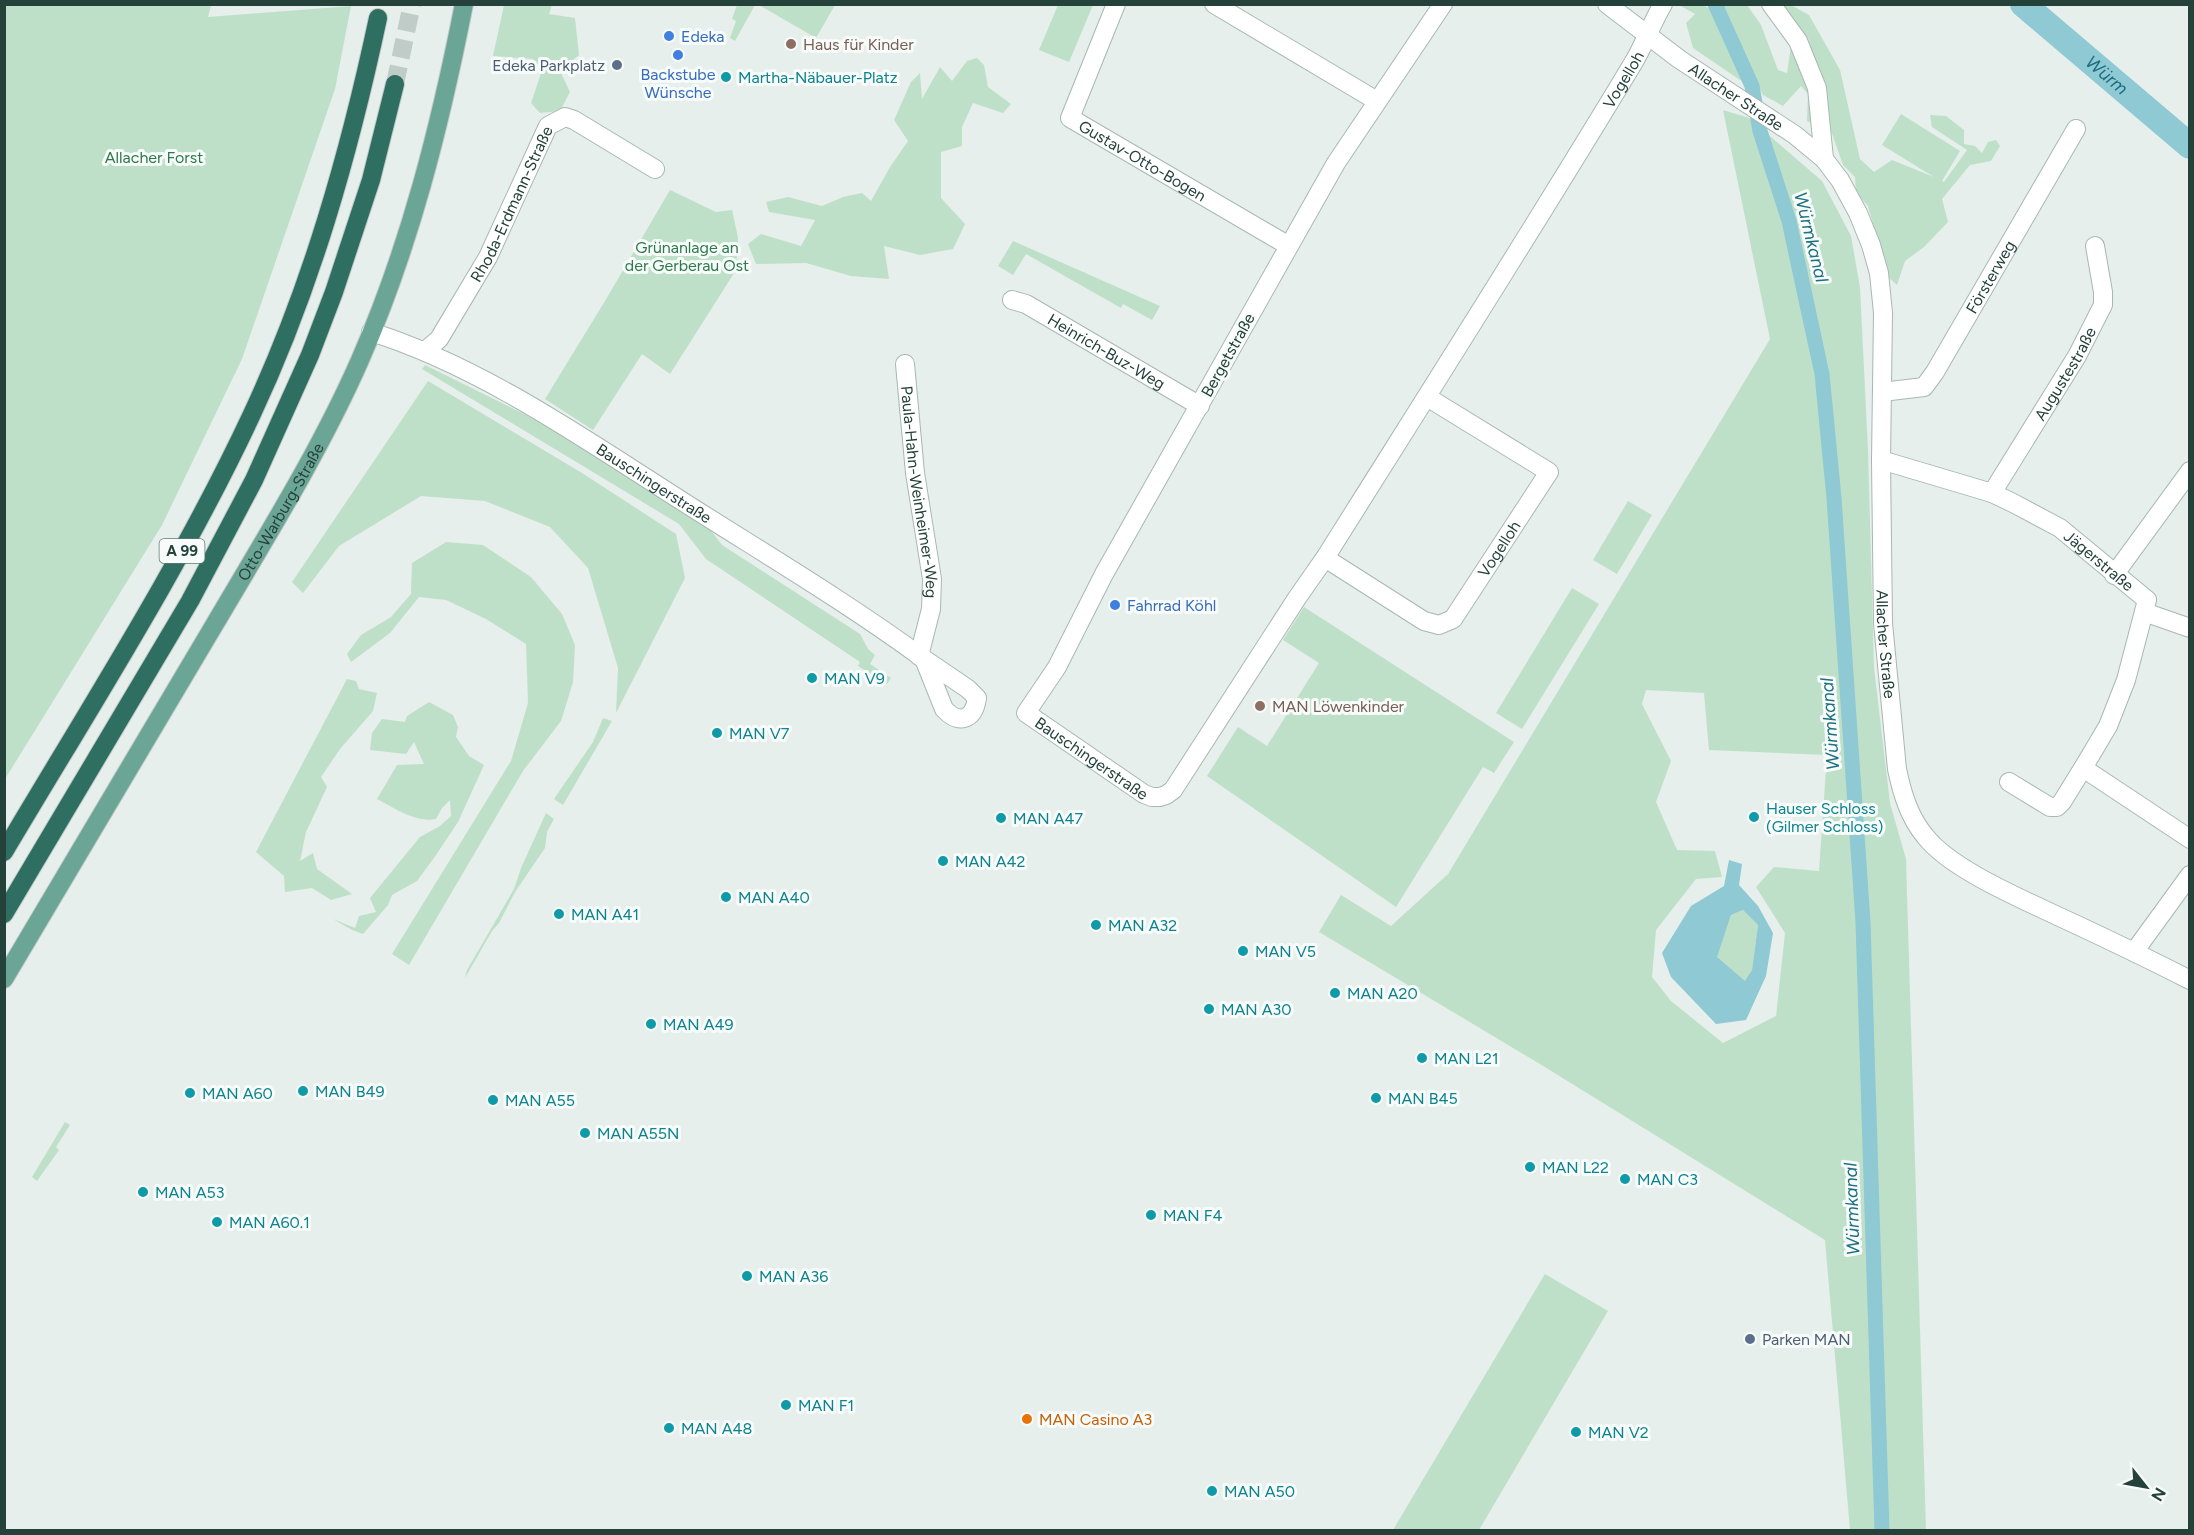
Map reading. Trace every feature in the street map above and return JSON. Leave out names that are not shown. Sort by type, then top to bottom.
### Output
[{"type":"highway","name":"A 99","points":[[4,852],[200,520],[252,413],[303,291],[334,194],[360,101],[378,18]]},
{"type":"highway","name":"A 99","points":[[4,914],[190,601],[254,480],[310,355],[334,292],[371,180],[395,84]]},
{"type":"main road","name":"Otto-Warburg-Straße","points":[[4,979],[285,505],[332,418],[371,332],[402,255],[452,69],[464,4]]},
{"type":"street","name":"Gustav-Otto-Bogen","points":[[1116,4],[1070,118],[1289,246]]},
{"type":"street","points":[[1214,4],[1377,101]]},
{"type":"street","name":"Bergetstraße","points":[[1026,713],[1057,667],[1104,574],[1336,163],[1443,4]]},
{"type":"street","name":"Allacher Straße","points":[[1607,4],[1646,36],[1776,121],[1824,159],[1840,180],[1858,213],[1871,245],[1879,273],[1883,313],[1881,460],[1883,623],[1897,769],[1901,789],[1925,837],[1939,850],[1972,873],[2190,980]]},
{"type":"street","name":"Vogelloh","points":[[1160,797],[1173,790],[1325,558],[1584,144],[1635,60],[1663,4]]},
{"type":"street","points":[[1771,4],[1798,41],[1817,88],[1824,159]]},
{"type":"street","name":"Rhoda-Erdmann-Straße","points":[[425,351],[439,339],[488,257],[549,126],[565,117],[574,120],[655,169]]},
{"type":"street","name":"Försterweg","points":[[1882,393],[1924,387],[1935,372],[2076,129]]},
{"type":"street","name":"Augustestraße","points":[[1992,494],[2081,348],[2103,305],[2095,246]]},
{"type":"street","name":"Heinrich-Buz-Weg","points":[[1012,300],[1026,304],[1200,406]]},
{"type":"street","name":"Bauschingerstraße","points":[[371,332],[425,351],[501,390],[589,442],[837,601],[921,658]]},
{"type":"street","name":"Paula-Hahn-Weinheimer-Weg","points":[[905,364],[915,473],[932,579],[931,609],[921,658]]},
{"type":"street","name":"Vogelloh","points":[[1325,558],[1424,621],[1439,625],[1453,619],[1549,472],[1427,397]]},
{"type":"street","name":"Jägerstraße","points":[[1881,460],[1992,494],[2060,528],[2147,600],[2144,612]]},
{"type":"street","points":[[2114,575],[2190,471]]},
{"type":"street","points":[[2009,782],[2050,807],[2057,807],[2108,726],[2123,689],[2144,612],[2190,628]]},
{"type":"street","name":"Bauschingerstraße","points":[[1026,713],[1127,784],[1152,797],[1160,797]]},
{"type":"street","points":[[2083,768],[2190,839]]},
{"type":"street","points":[[2134,952],[2190,875]]},
{"type":"green space","name":"Allacher Forst","points":[[5,4],[211,5],[208,17],[351,6],[335,89],[242,359],[162,525],[5,779]]},
{"type":"green space","points":[[504,5],[552,5],[549,14],[575,18],[579,55],[560,71],[570,92],[560,111],[540,113],[531,103],[542,70],[533,59],[493,56]]},
{"type":"green space","points":[[737,5],[755,5],[735,41],[730,38],[736,21],[732,19]]},
{"type":"green space","points":[[759,5],[835,5],[816,38]]},
{"type":"green space","points":[[1058,5],[1093,5],[1069,62],[1039,50]]},
{"type":"green space","points":[[1679,5],[1703,5],[1710,9],[1710,5],[1747,5],[1761,25],[1778,70],[1787,73],[1791,46],[1811,47],[1808,38],[1780,12],[1779,5],[1791,5],[1809,15],[1840,70],[1860,159],[1874,172],[1892,160],[1934,177],[1882,145],[1901,114],[1960,151],[1942,181],[1944,182],[1967,150],[1932,127],[1930,115],[1946,116],[1964,130],[1964,144],[1975,146],[1982,153],[1988,142],[1996,140],[2000,146],[1991,161],[1970,165],[1942,199],[1948,222],[1924,247],[1905,261],[1897,285],[1888,277],[1868,206],[1856,192],[1855,177],[1843,165],[1828,122],[1815,125],[1807,121],[1808,94],[1801,86],[1783,106],[1763,95],[1752,73],[1740,80],[1693,48],[1686,23],[1695,14]]},
{"type":"green space","points":[[977,58],[984,65],[988,87],[1011,104],[1003,113],[973,103],[962,127],[962,146],[941,152],[941,198],[965,224],[953,249],[920,255],[884,246],[889,279],[851,276],[806,263],[756,264],[748,244],[761,234],[801,246],[815,220],[769,212],[766,202],[788,197],[822,206],[843,197],[862,193],[871,201],[908,141],[894,120],[911,82],[920,73],[922,99],[940,67],[952,81],[967,61]]},
{"type":"green space","points":[[1723,110],[1749,118],[1822,181],[1851,236],[1860,287],[1868,450],[1874,668],[1890,803],[1906,859],[1926,1530],[1850,1530],[1825,1240],[1535,1061],[1319,932],[1341,895],[1391,926],[1448,874],[1770,339]],"holes":[[[1646,690],[1704,693],[1709,750],[1827,755],[1819,871],[1774,867],[1756,887],[1785,933],[1776,1016],[1723,1043],[1671,1001],[1652,977],[1656,930],[1696,879],[1722,877],[1715,851],[1677,850],[1656,802],[1671,761],[1642,704]]]},
{"type":"green space","name":"Grünanlage an der Gerberau Ost","points":[[670,190],[716,212],[732,210],[738,238],[736,270],[670,374],[642,354],[593,430],[545,399]]},
{"type":"green space","points":[[1013,241],[1160,306],[1152,320],[1123,304],[1121,308],[1026,254],[1013,275],[998,266]]},
{"type":"green space","points":[[425,365],[579,444],[708,527],[722,545],[860,634],[868,649],[875,655],[870,664],[891,678],[887,684],[858,666],[860,662],[706,559],[679,524],[422,369]]},
{"type":"green space","points":[[428,381],[582,473],[676,534],[685,578],[616,713],[618,668],[588,568],[550,527],[485,501],[421,496],[339,546],[303,593],[292,582]]},
{"type":"green space","points":[[1628,501],[1652,515],[1617,574],[1593,560]]},
{"type":"green space","points":[[446,542],[483,545],[531,577],[562,614],[575,645],[573,682],[561,721],[523,771],[409,965],[392,954],[511,761],[528,703],[526,644],[486,619],[446,600],[419,597],[390,633],[351,662],[347,654],[361,635],[391,617],[411,594],[412,563]]},
{"type":"green space","points":[[1572,588],[1599,604],[1522,729],[1496,713]]},
{"type":"green space","points":[[1304,607],[1514,742],[1494,773],[1483,767],[1396,907],[1207,776],[1238,727],[1267,746],[1319,663],[1283,640]]},
{"type":"green space","points":[[347,679],[356,681],[359,689],[377,693],[373,711],[340,749],[321,777],[327,787],[306,832],[300,861],[313,853],[317,869],[352,894],[331,900],[312,888],[285,892],[284,876],[256,852]]},
{"type":"green space","points":[[429,702],[453,715],[458,727],[456,737],[469,756],[484,765],[458,822],[436,855],[417,881],[392,895],[388,905],[363,934],[333,919],[355,928],[359,916],[376,912],[370,898],[420,837],[440,826],[451,816],[450,800],[436,819],[428,820],[405,814],[377,799],[397,765],[424,764],[414,742],[406,754],[370,750],[372,733],[382,719],[405,722],[407,716]]},
{"type":"green space","points":[[603,718],[612,721],[563,805],[554,799],[593,742]]},
{"type":"green space","points":[[546,813],[554,819],[547,832],[545,848],[515,892],[465,978],[467,970],[514,889]]},
{"type":"green space","points":[[1743,910],[1758,925],[1752,970],[1745,982],[1716,957],[1731,915]]},
{"type":"green space","points":[[65,1122],[70,1125],[56,1147],[59,1150],[37,1181],[32,1177]]},
{"type":"green space","points":[[1545,1274],[1608,1311],[1479,1530],[1393,1530]]},
{"type":"water","points":[[1729,860],[1742,864],[1739,885],[1758,906],[1773,933],[1766,976],[1746,1020],[1716,1024],[1671,977],[1662,953],[1691,906],[1724,886]],"holes":[[[1743,910],[1758,925],[1752,970],[1745,981],[1717,957],[1731,915]]]},
{"type":"waterway","name":"Würmkanal","points":[[1715,4],[1752,86],[1760,131],[1789,221],[1822,374],[1834,498],[1863,922],[1882,1530]]},
{"type":"waterway","name":"Würm","points":[[2023,4],[2190,146]]},
{"type":"tunnel","points":[[395,84],[412,4]]},
{"type":"place","name":"Edeka","points":[[669,36]]},
{"type":"place","name":"Haus für Kinder","points":[[791,44]]},
{"type":"place","name":"Backstube Wünsche","points":[[678,55]]},
{"type":"place","name":"Edeka Parkplatz","points":[[617,65]]},
{"type":"place","name":"Martha-Näbauer-Platz","points":[[726,77]]},
{"type":"place","name":"Fahrrad Köhl","points":[[1115,605]]},
{"type":"place","name":"MAN V9","points":[[812,678]]},
{"type":"place","name":"MAN Löwenkinder","points":[[1260,706]]},
{"type":"place","name":"MAN V7","points":[[717,733]]},
{"type":"place","name":"Hauser Schloss (Gilmer Schloss)","points":[[1754,817]]},
{"type":"place","name":"MAN A47","points":[[1001,818]]},
{"type":"place","name":"MAN A42","points":[[943,861]]},
{"type":"place","name":"MAN A40","points":[[726,897]]},
{"type":"place","name":"MAN A41","points":[[559,914]]},
{"type":"place","name":"MAN A32","points":[[1096,925]]},
{"type":"place","name":"MAN V5","points":[[1243,951]]},
{"type":"place","name":"MAN A20","points":[[1335,993]]},
{"type":"place","name":"MAN A30","points":[[1209,1009]]},
{"type":"place","name":"MAN A49","points":[[651,1024]]},
{"type":"place","name":"MAN L21","points":[[1422,1058]]},
{"type":"place","name":"MAN B49","points":[[303,1091]]},
{"type":"place","name":"MAN A60","points":[[190,1093]]},
{"type":"place","name":"MAN B45","points":[[1376,1098]]},
{"type":"place","name":"MAN A55","points":[[493,1100]]},
{"type":"place","name":"MAN A55N","points":[[585,1133]]},
{"type":"place","name":"MAN L22","points":[[1530,1167]]},
{"type":"place","name":"MAN C3","points":[[1625,1179]]},
{"type":"place","name":"MAN A53","points":[[143,1192]]},
{"type":"place","name":"MAN F4","points":[[1151,1215]]},
{"type":"place","name":"MAN A60.1","points":[[217,1222]]},
{"type":"place","name":"MAN A36","points":[[747,1276]]},
{"type":"place","name":"Parken MAN","points":[[1750,1339]]},
{"type":"place","name":"MAN F1","points":[[786,1405]]},
{"type":"place","name":"MAN Casino A3","points":[[1027,1419]]},
{"type":"place","name":"MAN A48","points":[[669,1428]]},
{"type":"place","name":"MAN V2","points":[[1576,1432]]},
{"type":"place","name":"MAN A50","points":[[1212,1491]]}]
